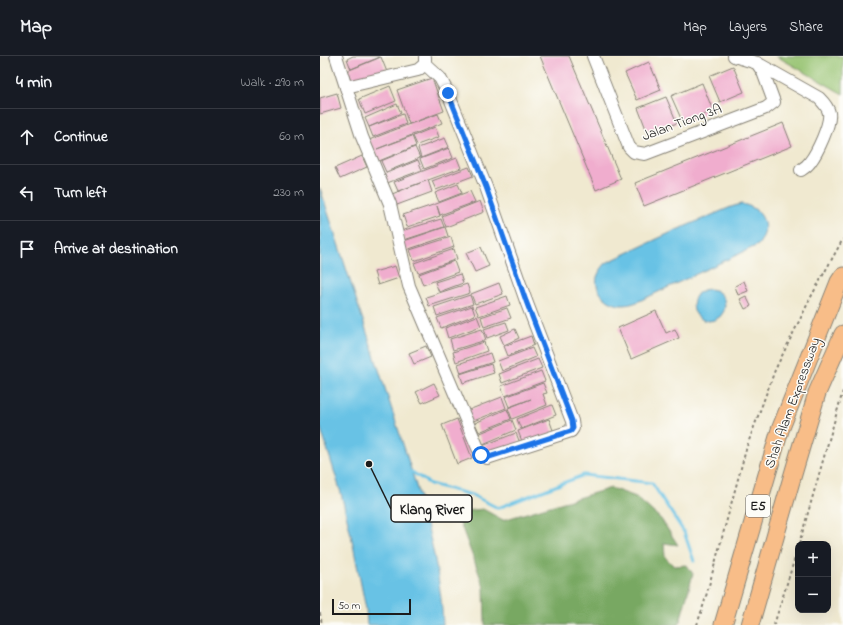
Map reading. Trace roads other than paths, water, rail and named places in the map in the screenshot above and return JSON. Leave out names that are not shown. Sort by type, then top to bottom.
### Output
[{"type":"highway","name":"Shah Alam Expressway","points":[[723,625],[780,430],[843,276]]},
{"type":"highway","name":"Shah Alam Expressway","points":[[750,625],[818,393],[843,334]]},
{"type":"street","points":[[336,56],[362,137],[390,204],[409,286],[481,455],[486,458],[571,431],[573,428],[572,421],[526,301],[486,187],[448,93],[440,78],[425,60],[418,70],[346,87]]},
{"type":"street","name":"Jalan Tiong 3A","points":[[593,56],[629,146],[634,152],[645,154],[766,108],[774,102],[764,72],[757,63]]},
{"type":"street","points":[[734,56],[757,63],[819,98],[827,109],[829,121],[816,154],[801,170]]},
{"type":"water","points":[[320,188],[418,491],[432,544],[441,598],[443,625],[367,625],[366,609],[351,535],[341,493],[320,426]]},
{"type":"water","points":[[741,204],[755,209],[763,219],[765,225],[764,232],[758,245],[637,302],[623,305],[616,304],[606,299],[600,292],[597,277],[606,263],[674,231]]},
{"type":"water","points":[[706,289],[712,289],[722,296],[725,305],[724,311],[718,318],[712,321],[706,321],[696,314],[693,308],[693,302],[700,292]]},
{"type":"waterway","points":[[409,471],[430,484],[472,495],[498,508],[584,475],[652,483],[684,532],[694,561]]},
{"type":"place","name":"Klang River","points":[[369,464]]}]
